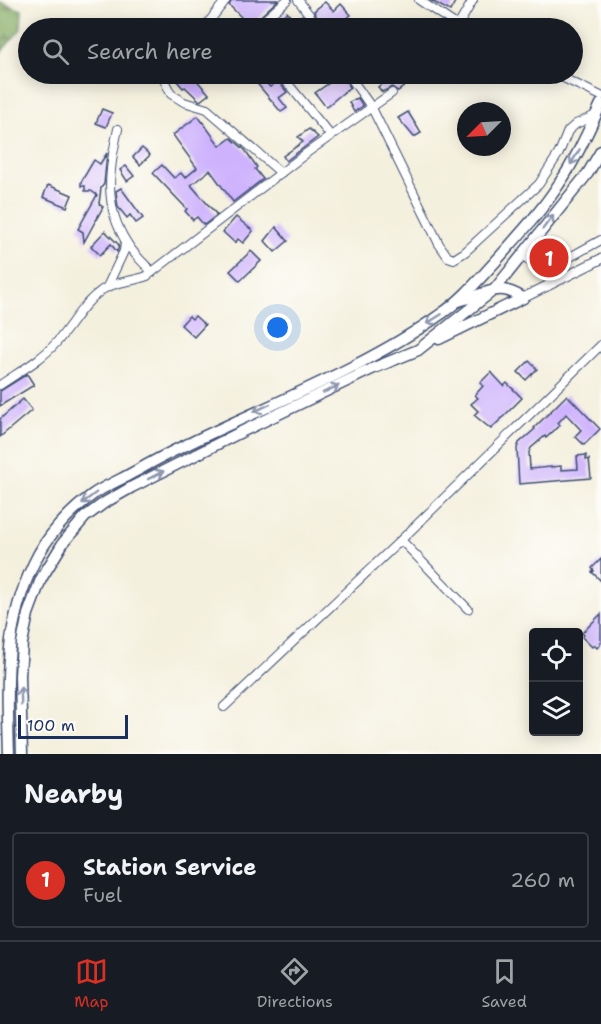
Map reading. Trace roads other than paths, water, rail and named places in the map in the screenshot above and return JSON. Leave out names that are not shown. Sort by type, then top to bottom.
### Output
[{"type":"highway","points":[[9,754],[7,677],[10,633],[18,603],[34,562],[54,533],[74,510],[93,494],[161,457],[388,347],[443,313],[480,279],[529,224],[559,184],[584,141],[601,104]]},
{"type":"highway","points":[[418,350],[495,290],[567,196],[588,173],[601,152]]},
{"type":"highway","points":[[456,302],[504,289],[523,298]]},
{"type":"highway","points":[[22,754],[21,665],[22,643],[28,614],[41,579],[63,543],[85,517],[132,487],[241,432],[364,373],[418,350],[523,298]]},
{"type":"main road","points":[[523,298],[601,259]]},
{"type":"street","points":[[212,18],[226,0]]},
{"type":"street","points":[[266,18],[287,0]]},
{"type":"street","points":[[298,0],[312,18]]},
{"type":"street","points":[[420,0],[447,18]]},
{"type":"street","points":[[465,18],[472,0]]},
{"type":"street","points":[[167,84],[171,94],[184,102],[207,109],[280,173]]},
{"type":"street","points":[[288,84],[331,136]]},
{"type":"street","points":[[355,84],[372,108],[439,244],[448,257],[454,259],[465,252],[539,184],[559,153],[568,131],[576,124],[596,115]]},
{"type":"street","points":[[576,84],[601,96]]},
{"type":"street","points":[[0,385],[56,343],[86,304],[107,287],[138,280],[152,272],[280,173],[392,93]]},
{"type":"street","points":[[118,129],[109,193],[125,242],[152,272]]},
{"type":"street","points":[[548,286],[555,267],[568,256],[601,240]]},
{"type":"street","points":[[107,287],[125,242]]},
{"type":"street","points":[[523,255],[534,265],[555,267]]},
{"type":"street","points":[[224,707],[401,540],[601,345]]},
{"type":"street","points":[[401,540],[468,609]]},
{"type":"place","name":"Station Service","points":[[549,258]]}]
